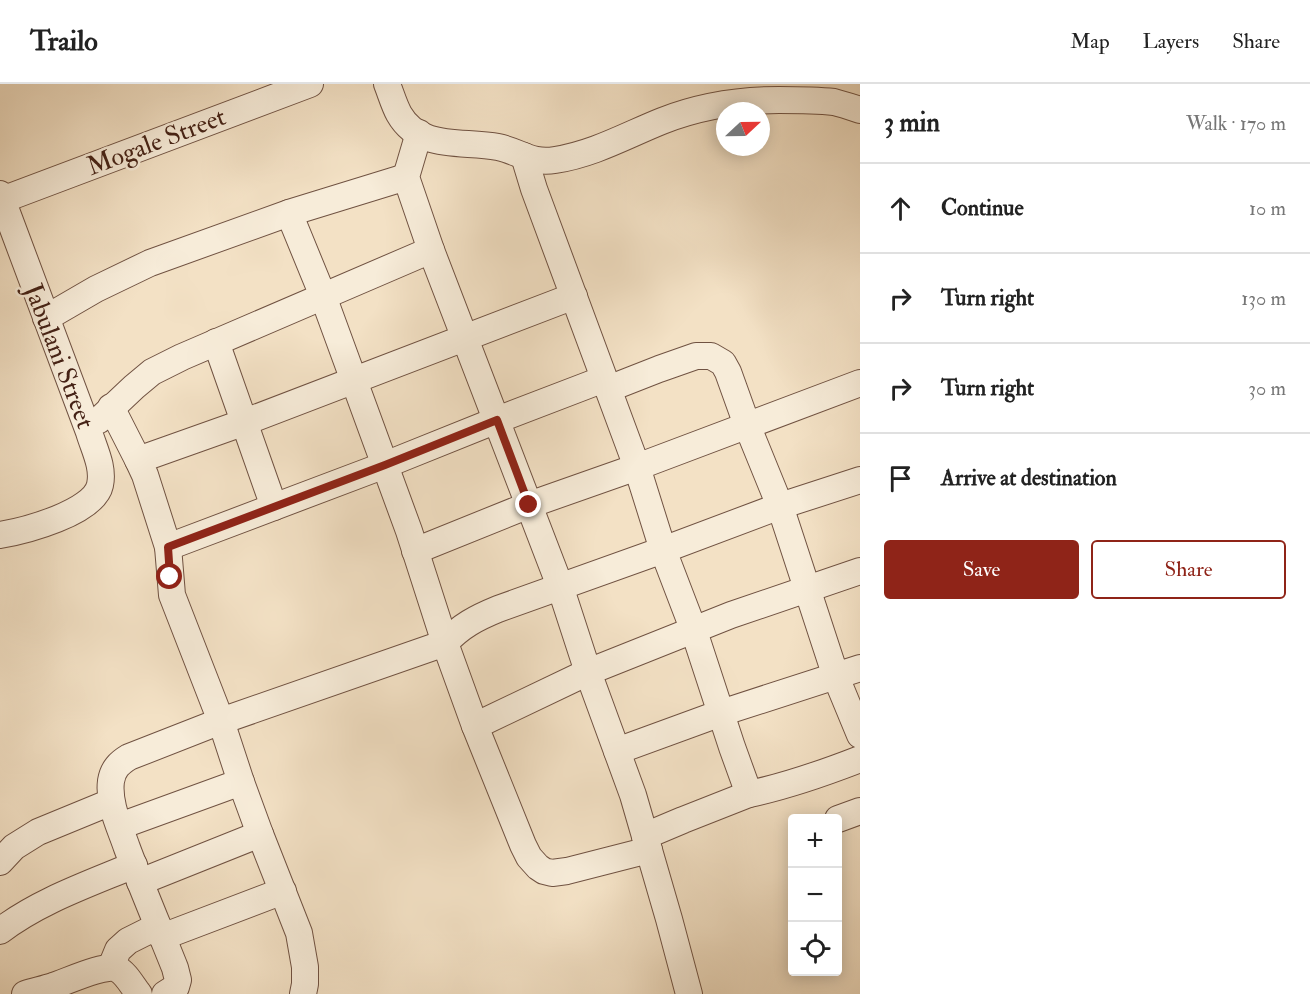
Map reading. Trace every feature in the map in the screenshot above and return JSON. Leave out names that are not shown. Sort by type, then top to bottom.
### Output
[{"type":"street","name":"Mogale Street","points":[[1,197],[310,84]]},
{"type":"street","points":[[387,84],[400,116],[411,128],[428,139],[507,149],[540,161],[574,156],[690,111],[731,102],[808,100],[836,103],[860,110]]},
{"type":"street","points":[[419,133],[405,177],[560,586],[647,843],[690,994]]},
{"type":"street","points":[[524,156],[534,189],[637,467],[663,550],[694,631],[749,794]]},
{"type":"street","points":[[46,318],[96,289],[150,262],[290,213],[405,177]]},
{"type":"street","name":"Jabulani Street","points":[[0,536],[28,529],[79,509],[93,498],[100,486],[100,467],[89,432],[1,197]]},
{"type":"street","points":[[290,213],[385,465],[475,726],[529,857],[544,871],[552,873],[567,871],[647,843],[683,820],[749,794],[771,790],[860,759]]},
{"type":"street","points":[[89,432],[111,407],[152,372],[216,342],[431,250]]},
{"type":"street","points":[[138,460],[245,422],[574,296]]},
{"type":"street","points":[[216,342],[274,507]]},
{"type":"street","points":[[168,547],[497,420],[696,356],[711,356],[723,363],[728,372],[780,506],[836,677],[860,735]]},
{"type":"street","points":[[415,551],[529,505],[859,386]]},
{"type":"street","points":[[111,407],[138,460],[168,547],[172,595],[221,720],[260,834],[299,933],[303,952],[305,984],[303,994]]},
{"type":"street","points":[[165,994],[176,987],[178,980],[115,814],[111,781],[115,768],[120,762],[221,720],[445,643],[456,631],[498,609],[780,506],[860,480]]},
{"type":"street","points":[[475,726],[588,672],[731,615],[860,571]]},
{"type":"street","points":[[617,751],[721,713],[860,669]]},
{"type":"street","points":[[0,862],[14,847],[38,832],[241,782]]},
{"type":"street","points":[[842,817],[860,811]]},
{"type":"street","points":[[0,931],[39,906],[260,834]]},
{"type":"street","points":[[111,967],[118,950],[128,940],[283,891]]},
{"type":"street","points":[[25,994],[54,990],[97,970],[111,967],[123,974],[139,994]]},
{"type":"route","points":[[170,577],[168,547],[497,420],[529,505]]}]
